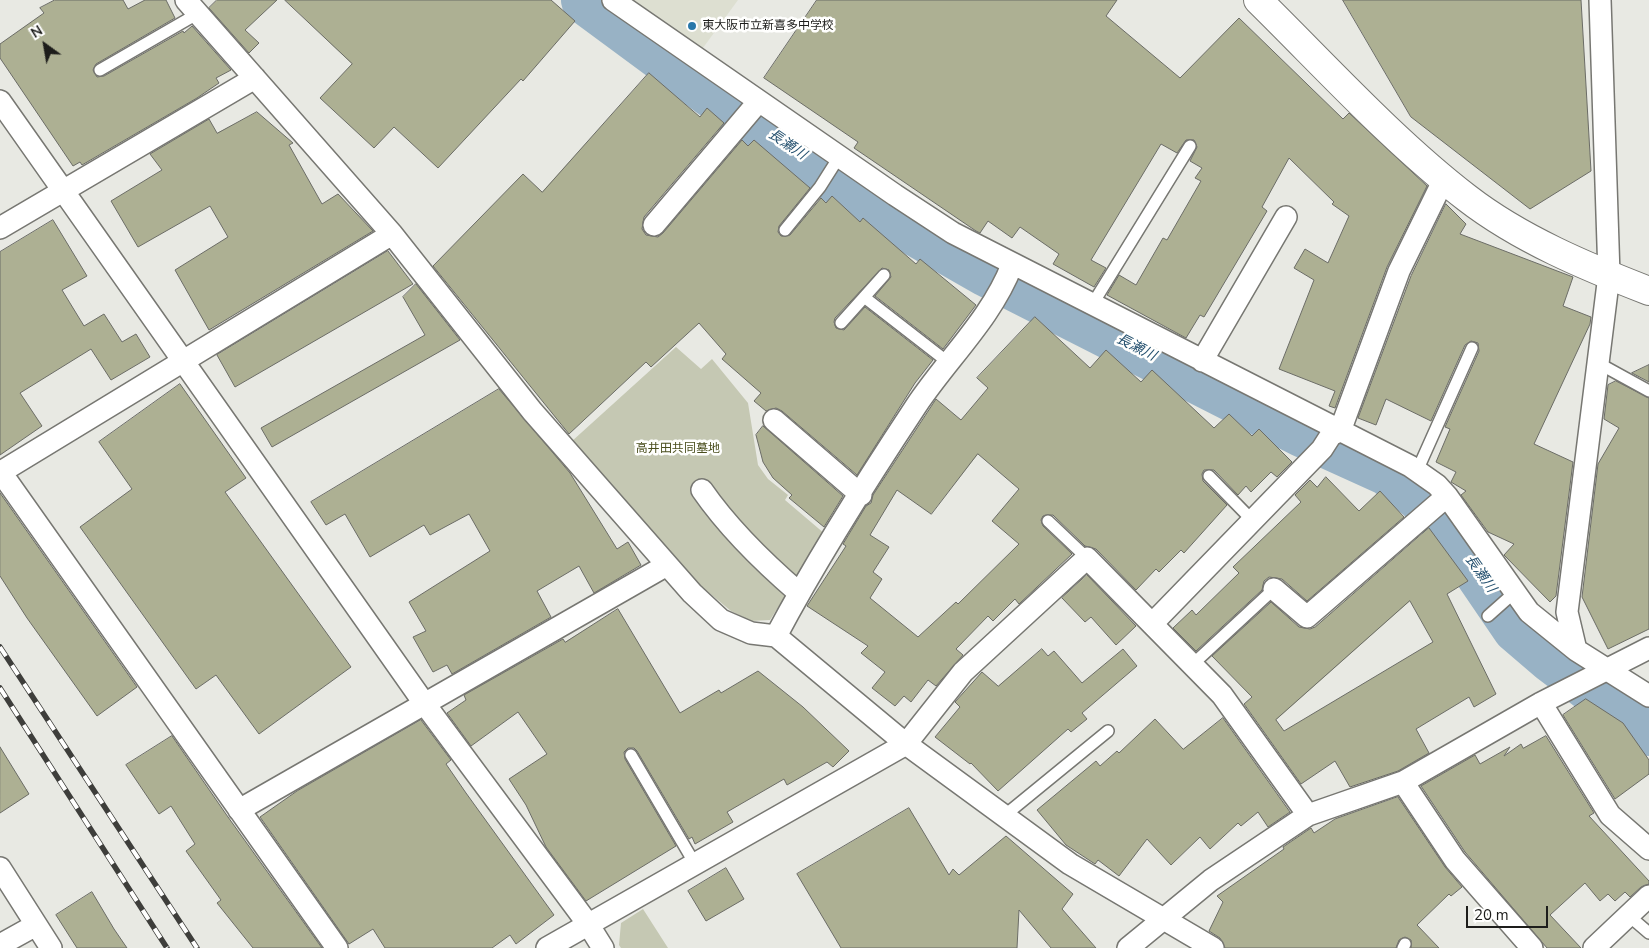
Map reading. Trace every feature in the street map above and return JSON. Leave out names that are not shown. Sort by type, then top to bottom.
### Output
[{"type":"street","points":[[613,0],[749,114],[953,233],[1010,270],[1092,306],[1202,361],[1331,439],[1417,471],[1437,485],[1437,506],[1510,596],[1576,650]]},
{"type":"street","points":[[1258,0],[1418,157],[1468,199],[1517,231],[1609,275],[1649,291]]},
{"type":"street","points":[[1600,0],[1609,275],[1567,612],[1576,650],[1591,678],[1649,696]]},
{"type":"street","points":[[192,7],[392,234],[532,411],[667,565],[721,620],[751,633],[776,636],[906,744],[1070,864],[1213,948]]},
{"type":"street","points":[[0,228],[255,78]]},
{"type":"street","points":[[0,101],[424,703],[588,924],[603,948]]},
{"type":"street","points":[[654,225],[749,114]]},
{"type":"street","points":[[1152,624],[1331,439],[1399,271],[1444,179]]},
{"type":"street","points":[[1202,361],[1286,217]]},
{"type":"street","points":[[337,948],[0,472],[392,234]]},
{"type":"street","points":[[776,636],[799,593],[917,404],[998,298],[1010,270]]},
{"type":"street","points":[[774,420],[861,495]]},
{"type":"street","points":[[702,490],[742,539],[771,569],[799,593]]},
{"type":"street","points":[[1274,589],[1307,618],[1437,506]]},
{"type":"street","points":[[547,948],[906,744],[963,672],[1087,558],[1222,695],[1308,815]]},
{"type":"street","points":[[239,810],[667,565]]},
{"type":"street","points":[[1128,948],[1211,880],[1308,815],[1403,782],[1541,703],[1649,648]]},
{"type":"street","points":[[1541,703],[1610,815],[1649,849]]},
{"type":"street","points":[[1403,782],[1455,860],[1532,948]]},
{"type":"street","points":[[0,868],[51,948]]},
{"type":"street","points":[[1594,948],[1649,896]]},
{"type":"street","points":[[0,945],[36,925]]},
{"type":"lane","points":[[100,70],[192,7]]},
{"type":"lane","points":[[1092,306],[1190,146]]},
{"type":"lane","points":[[785,230],[820,187],[835,163]]},
{"type":"lane","points":[[841,323],[884,275]]},
{"type":"lane","points":[[864,297],[949,363]]},
{"type":"lane","points":[[1417,471],[1472,348]]},
{"type":"lane","points":[[1598,363],[1649,391]]},
{"type":"lane","points":[[1209,476],[1253,521]]},
{"type":"lane","points":[[1048,522],[1087,558]]},
{"type":"lane","points":[[1193,664],[1274,589]]},
{"type":"lane","points":[[1488,616],[1510,596]]},
{"type":"lane","points":[[1004,816],[1108,731]]},
{"type":"lane","points":[[631,755],[695,864]]},
{"type":"lane","points":[[1628,915],[1649,933]]},
{"type":"shaded area","name":"東大阪市立新喜多中学校","points":[[629,0],[738,0],[700,52]]},
{"type":"green space","name":"高井田共同墓地","points":[[676,347],[701,369],[712,359],[748,403],[758,465],[768,479],[788,495],[785,500],[825,534],[770,620],[751,621],[731,611],[695,581],[571,442]]},
{"type":"green space","points":[[643,909],[668,948],[621,948],[619,945],[621,923]]},
{"type":"building","points":[[55,0],[123,0],[128,9],[145,0],[166,0],[175,18],[96,64],[93,70],[97,77],[104,76],[183,31],[184,33],[192,26],[231,70],[216,78],[219,83],[197,98],[82,165],[80,162],[73,166],[0,58],[0,44],[44,13],[40,8]]},
{"type":"building","points":[[217,0],[277,0],[245,30],[259,43],[249,53],[209,8]]},
{"type":"building","points":[[285,0],[551,0],[575,21],[523,81],[521,79],[438,168],[394,127],[374,148],[320,98],[352,64]]},
{"type":"building","points":[[817,0],[1117,0],[1106,16],[1180,78],[1239,18],[1343,119],[1349,113],[1427,186],[1387,267],[1335,408],[1329,406],[1335,391],[1279,369],[1314,280],[1294,268],[1305,249],[1328,263],[1349,216],[1332,204],[1334,202],[1289,158],[1262,207],[1267,211],[1204,317],[1200,315],[1186,338],[1107,295],[1119,275],[1136,285],[1163,238],[1167,240],[1201,181],[1195,178],[1202,168],[1190,161],[1197,147],[1194,140],[1186,140],[1177,153],[1161,144],[1091,260],[1106,268],[1094,287],[1053,264],[1059,254],[1020,227],[1012,238],[988,221],[980,233],[976,231],[854,148],[858,142],[764,78]]},
{"type":"building","points":[[1343,0],[1581,0],[1591,171],[1530,209],[1411,117]]},
{"type":"building","points":[[649,73],[700,117],[707,108],[724,123],[644,217],[642,229],[646,235],[658,237],[663,233],[742,140],[748,146],[754,140],[810,188],[779,226],[778,232],[781,236],[790,235],[821,198],[826,203],[832,196],[860,222],[863,218],[916,264],[920,259],[976,305],[943,349],[875,296],[891,277],[889,270],[882,268],[835,318],[836,328],[844,330],[865,307],[933,360],[915,383],[857,475],[782,411],[776,408],[766,411],[754,401],[761,393],[722,359],[726,354],[699,323],[651,367],[646,362],[569,434],[433,266],[523,174],[542,192]]},
{"type":"building","points":[[257,112],[293,143],[289,145],[322,204],[338,194],[373,231],[209,330],[175,270],[228,237],[210,206],[138,247],[111,201],[162,170],[150,154],[209,119],[217,133]]},
{"type":"building","points":[[1446,204],[1466,224],[1460,234],[1573,277],[1563,306],[1591,317],[1590,324],[1534,444],[1573,462],[1556,596],[1550,602],[1504,555],[1514,544],[1488,532],[1461,495],[1466,491],[1451,482],[1456,472],[1436,462],[1450,429],[1445,427],[1479,351],[1478,343],[1471,341],[1465,345],[1431,421],[1386,399],[1376,425],[1358,418],[1411,276]]},
{"type":"building","points":[[53,220],[87,276],[62,290],[84,326],[104,314],[122,342],[136,334],[150,357],[111,380],[91,349],[20,393],[42,426],[0,455],[0,252]]},
{"type":"building","points":[[388,251],[413,284],[235,387],[217,355]]},
{"type":"building","points":[[416,284],[460,340],[272,447],[261,428],[425,335],[403,297]]},
{"type":"building","points":[[1035,317],[1090,368],[1106,350],[1141,382],[1152,370],[1214,428],[1229,414],[1252,436],[1259,429],[1292,462],[1277,477],[1271,472],[1251,492],[1246,486],[1238,495],[1214,470],[1204,470],[1202,474],[1203,481],[1227,505],[1184,553],[1181,550],[1159,572],[1156,569],[1136,590],[1096,549],[1085,546],[1053,515],[1043,516],[1041,520],[1043,526],[1072,554],[1019,604],[1015,599],[993,621],[988,616],[956,649],[963,655],[936,686],[928,680],[911,702],[904,696],[895,706],[872,688],[885,672],[861,653],[868,646],[807,606],[846,546],[843,544],[866,506],[871,503],[873,495],[936,399],[961,420],[988,388],[977,378]],"holes":[[[978,454],[1019,489],[992,521],[1019,544],[958,604],[956,602],[918,637],[870,598],[882,579],[873,572],[889,547],[870,535],[897,490],[931,514]]]},
{"type":"building","points":[[1649,365],[1649,382],[1632,373]]},
{"type":"building","points":[[1616,381],[1649,398],[1649,629],[1608,649],[1582,597],[1598,464],[1619,428],[1604,419],[1608,385]]},
{"type":"building","points":[[180,384],[246,478],[225,492],[351,667],[259,734],[216,675],[196,689],[80,527],[132,489],[99,442]]},
{"type":"building","points":[[499,389],[570,473],[617,549],[628,542],[641,565],[594,593],[579,566],[537,591],[551,617],[452,674],[447,665],[433,672],[413,637],[426,631],[409,602],[490,551],[469,514],[430,535],[424,525],[370,557],[345,514],[326,525],[311,502]]},
{"type":"building","points":[[763,426],[843,496],[824,527],[789,498],[792,495],[773,478],[763,462],[756,435]]},
{"type":"building","points":[[1326,477],[1359,511],[1380,491],[1404,517],[1307,601],[1282,579],[1269,577],[1264,581],[1262,590],[1196,651],[1173,628],[1192,610],[1196,615],[1239,573],[1233,567],[1301,502],[1295,495],[1310,480],[1317,487]]},
{"type":"building","points":[[0,493],[137,687],[97,716],[27,618],[0,576]]},
{"type":"building","points":[[1429,528],[1468,581],[1447,594],[1496,694],[1474,707],[1469,697],[1416,729],[1429,753],[1398,771],[1350,787],[1335,761],[1301,784],[1244,704],[1252,697],[1212,656],[1271,602],[1299,627],[1310,629],[1315,627]],"holes":[[[1410,601],[1433,642],[1284,731],[1276,720]]]},
{"type":"building","points":[[1087,575],[1136,626],[1116,645],[1091,617],[1085,622],[1062,598]]},
{"type":"building","points":[[618,609],[680,713],[719,690],[721,693],[758,671],[803,707],[849,751],[833,767],[827,762],[787,785],[784,779],[727,812],[733,822],[695,844],[692,837],[689,839],[637,751],[634,748],[628,748],[624,752],[625,759],[676,846],[586,901],[546,847],[526,805],[509,779],[547,754],[518,712],[471,746],[447,713],[466,700],[464,695],[563,639],[565,642]]},
{"type":"building","points":[[1042,649],[1048,656],[1054,651],[1082,683],[1123,649],[1137,666],[1082,713],[1087,719],[1071,732],[1068,729],[998,791],[971,763],[935,737],[960,707],[955,702],[982,672],[998,686]]},
{"type":"building","points":[[1586,699],[1623,723],[1649,760],[1649,774],[1615,799],[1563,715]]},
{"type":"building","points":[[1223,718],[1290,812],[1268,827],[1258,812],[1241,826],[1238,823],[1210,849],[1200,837],[1171,865],[1147,839],[1119,876],[1098,860],[1095,864],[1066,845],[1037,810],[1096,761],[1100,766],[1117,751],[1119,753],[1155,719],[1183,749]]},
{"type":"building","points":[[421,720],[451,760],[446,764],[554,915],[516,944],[510,935],[492,948],[385,948],[373,929],[349,944],[260,817],[297,791]]},
{"type":"building","points":[[172,736],[322,948],[253,948],[217,903],[221,900],[186,851],[195,844],[171,806],[159,814],[126,765]]},
{"type":"building","points":[[1546,736],[1594,813],[1589,816],[1649,881],[1649,884],[1641,887],[1630,897],[1625,892],[1615,901],[1608,894],[1600,901],[1585,883],[1550,915],[1581,948],[1547,948],[1465,852],[1421,786],[1475,755],[1480,764],[1510,747],[1504,756],[1521,744],[1523,748]]},
{"type":"building","points":[[0,747],[29,794],[0,813]]},
{"type":"building","points":[[1398,797],[1445,867],[1462,887],[1451,896],[1449,894],[1417,925],[1439,948],[1411,948],[1411,940],[1405,937],[1399,940],[1396,948],[1225,948],[1220,938],[1209,931],[1223,902],[1217,896],[1284,849],[1283,847],[1311,828],[1314,833],[1335,819]]},
{"type":"building","points":[[909,808],[949,875],[953,869],[959,875],[1006,836],[1073,894],[1062,909],[1096,948],[1051,948],[1019,910],[1017,948],[841,948],[797,874]]},
{"type":"building","points":[[726,868],[744,899],[706,921],[688,891]]},
{"type":"building","points":[[92,892],[127,948],[77,948],[56,915]]},
{"type":"waterway","name":"長瀬川","points":[[586,0],[735,110],[903,224],[987,272],[1302,432],[1388,471],[1420,496],[1440,515],[1517,628],[1552,658],[1649,731]]},
{"type":"railway","points":[[0,647],[197,948]]},
{"type":"railway","points":[[0,688],[167,948]]},
{"type":"place","name":"東大阪市立新喜多中学校","points":[[692,26]]}]
